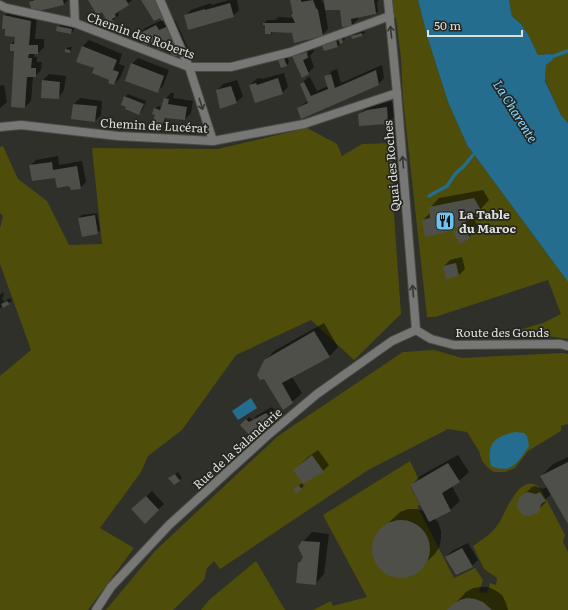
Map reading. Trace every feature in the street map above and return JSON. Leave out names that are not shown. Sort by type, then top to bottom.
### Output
[{"type":"street","points":[[74,0],[74,23]]},
{"type":"street","points":[[160,0],[189,67],[213,141]]},
{"type":"street","name":"Quai des Roches","points":[[388,0],[416,330]]},
{"type":"street","name":"Chemin des Roberts","points":[[0,5],[6,8],[74,23],[189,67],[231,66],[291,52],[390,16]]},
{"type":"street","name":"Chemin de Lucérat","points":[[0,127],[21,125],[118,136],[213,141],[304,124],[397,93]]},
{"type":"street","name":"Route des Gonds","points":[[416,330],[432,339],[454,345],[560,344],[568,346]]},
{"type":"street","name":"Rue de la Salanderie","points":[[96,610],[111,587],[169,525],[267,436],[317,394],[392,341],[416,330]]},
{"type":"shaded area","points":[[393,0],[418,0],[428,39],[448,102],[467,145],[568,282],[568,339],[508,333],[543,323],[561,314],[548,280],[435,317],[427,317],[403,99],[401,58],[396,18],[393,16]]},
{"type":"shaded area","points":[[509,0],[568,0],[568,123],[561,115],[545,80],[546,65],[553,60],[551,54],[538,55],[529,36],[521,24],[512,16]]},
{"type":"shaded area","points":[[307,128],[337,144],[342,156],[362,144],[392,143],[394,215],[401,314],[354,360],[311,320],[236,355],[182,430],[148,456],[141,472],[100,528],[134,548],[88,610],[0,610],[0,376],[31,350],[0,264],[0,228],[3,216],[0,213],[0,147],[3,146],[18,179],[47,201],[69,245],[102,244],[92,148],[218,149]]},
{"type":"shaded area","points":[[434,350],[462,358],[568,354],[568,424],[561,426],[561,431],[528,451],[515,468],[505,472],[494,472],[488,468],[482,461],[479,451],[467,432],[448,429],[368,470],[220,569],[214,561],[207,568],[204,580],[173,610],[106,610],[155,551],[278,436],[403,352]]},
{"type":"shaded area","points":[[410,461],[419,480],[410,486],[420,505],[417,506],[454,578],[475,568],[483,580],[479,592],[487,593],[490,583],[496,585],[497,578],[484,569],[473,546],[488,536],[497,527],[510,502],[521,488],[527,484],[534,484],[541,489],[565,535],[563,542],[568,552],[568,610],[313,610],[331,601],[333,606],[367,597],[323,515]]},
{"type":"shaded area","points":[[256,561],[285,610],[201,610],[209,600]]},
{"type":"water","name":"La Charente","points":[[418,0],[509,0],[512,16],[521,24],[529,36],[538,55],[551,54],[553,60],[546,65],[545,81],[561,115],[568,123],[568,282],[467,145],[448,102],[428,39]]},
{"type":"water","points":[[251,398],[257,408],[238,420],[232,411]]},
{"type":"water","points":[[516,432],[524,433],[527,436],[529,446],[522,457],[510,468],[504,469],[491,466],[490,452],[493,442],[502,436]]},
{"type":"building","points":[[35,0],[63,0],[64,5],[32,11],[29,2]]},
{"type":"building","points":[[88,0],[126,0],[129,5],[115,14],[116,17],[112,19],[114,22],[109,25],[102,12],[97,15]]},
{"type":"building","points":[[141,0],[156,0],[165,19],[162,21],[160,18],[154,21]]},
{"type":"building","points":[[290,0],[301,0],[301,2],[313,0],[318,10],[323,36],[294,43],[292,33],[271,32],[271,34],[265,34],[265,25],[263,25],[263,23],[295,23],[291,14],[293,14]]},
{"type":"building","points":[[324,0],[374,0],[376,14],[351,19],[352,26],[342,27],[340,10],[325,10]]},
{"type":"building","points":[[230,3],[234,17],[188,30],[184,15]]},
{"type":"building","points":[[3,15],[31,21],[29,45],[38,45],[38,54],[29,54],[28,58],[32,58],[31,68],[36,68],[36,77],[27,77],[25,108],[11,107],[14,51],[10,51],[10,44],[14,44],[15,37],[5,36],[5,29],[2,29]]},
{"type":"building","points":[[156,25],[159,30],[168,26],[183,55],[173,57],[167,45],[158,50],[153,42],[144,46],[138,34]]},
{"type":"building","points":[[57,26],[72,29],[71,34],[56,31]]},
{"type":"building","points":[[117,28],[124,38],[110,33]]},
{"type":"building","points":[[362,33],[362,36],[352,39],[351,36]]},
{"type":"building","points":[[342,38],[343,43],[340,44],[338,39]]},
{"type":"building","points":[[336,40],[338,47],[324,51],[322,45]]},
{"type":"building","points":[[82,46],[117,60],[113,70],[119,72],[114,85],[108,83],[109,80],[92,73],[94,68],[76,62]]},
{"type":"building","points":[[65,49],[70,50],[70,53],[65,52]]},
{"type":"building","points":[[307,52],[308,58],[303,60],[309,74],[302,78],[292,56]]},
{"type":"building","points":[[284,58],[287,66],[281,68],[278,60]]},
{"type":"building","points":[[131,63],[164,76],[158,93],[125,81]]},
{"type":"building","points":[[376,70],[379,85],[301,119],[297,108],[308,103],[300,84],[304,82],[311,96],[328,89],[324,76],[331,74],[335,88]]},
{"type":"building","points":[[278,78],[283,94],[255,103],[249,85],[256,83],[257,85]]},
{"type":"building","points":[[42,80],[60,82],[59,99],[41,98]]},
{"type":"building","points":[[231,86],[237,103],[220,109],[216,90]]},
{"type":"building","points":[[124,96],[144,104],[139,115],[125,109],[126,107],[121,105]]},
{"type":"building","points":[[164,98],[169,99],[168,104],[187,107],[185,120],[165,118],[161,129],[159,128],[158,132],[152,132],[156,121],[153,120],[155,115],[152,114],[154,108],[160,110]]},
{"type":"building","points":[[73,104],[97,106],[95,122],[71,119]]},
{"type":"building","points":[[387,107],[388,124],[359,126],[358,114],[367,110]]},
{"type":"building","points":[[52,162],[53,170],[77,166],[81,189],[71,190],[68,186],[57,188],[55,178],[32,181],[29,165]]},
{"type":"building","name":"La Table du Maroc","points":[[474,198],[481,210],[473,214],[474,217],[465,222],[469,229],[466,231],[470,238],[460,244],[453,232],[457,230],[453,221],[446,223],[448,232],[425,237],[422,220],[430,218],[429,207]]},
{"type":"building","points":[[95,215],[98,234],[82,237],[78,218]]},
{"type":"building","points":[[456,263],[459,276],[446,279],[443,266]]},
{"type":"building","points":[[7,301],[10,304],[3,308],[1,304]]},
{"type":"building","points":[[314,331],[330,357],[282,383],[293,403],[283,410],[264,379],[260,380],[257,375],[264,360]]},
{"type":"building","points":[[266,413],[272,419],[251,437],[240,425],[246,419],[249,422]]},
{"type":"building","points":[[312,455],[324,472],[303,484],[293,470]]},
{"type":"building","points":[[568,462],[568,524],[540,476]]},
{"type":"building","points":[[448,463],[460,482],[442,493],[451,511],[429,522],[410,485]]},
{"type":"building","points":[[175,474],[180,481],[174,485],[168,478]]},
{"type":"building","points":[[298,485],[302,489],[296,494],[293,490]]},
{"type":"building","points":[[528,492],[536,494],[540,492],[546,501],[541,504],[538,513],[530,516],[523,515],[518,509],[517,505],[519,498]]},
{"type":"building","points":[[146,496],[159,510],[145,524],[131,509]]},
{"type":"building","points":[[401,520],[417,525],[425,533],[430,549],[425,565],[417,573],[401,578],[385,573],[377,565],[372,549],[377,533],[385,525]]},
{"type":"building","points":[[302,541],[320,542],[316,585],[296,583],[298,563],[303,557],[298,547]]},
{"type":"building","points":[[462,548],[473,567],[456,575],[445,557]]},
{"type":"building","points":[[467,598],[483,602],[492,610],[447,610],[453,604]]},
{"type":"waterway","points":[[548,58],[568,51]]},
{"type":"waterway","points":[[429,196],[447,186],[456,173],[473,155]]},
{"type":"place","name":"La Table du Maroc","points":[[445,221]]}]
